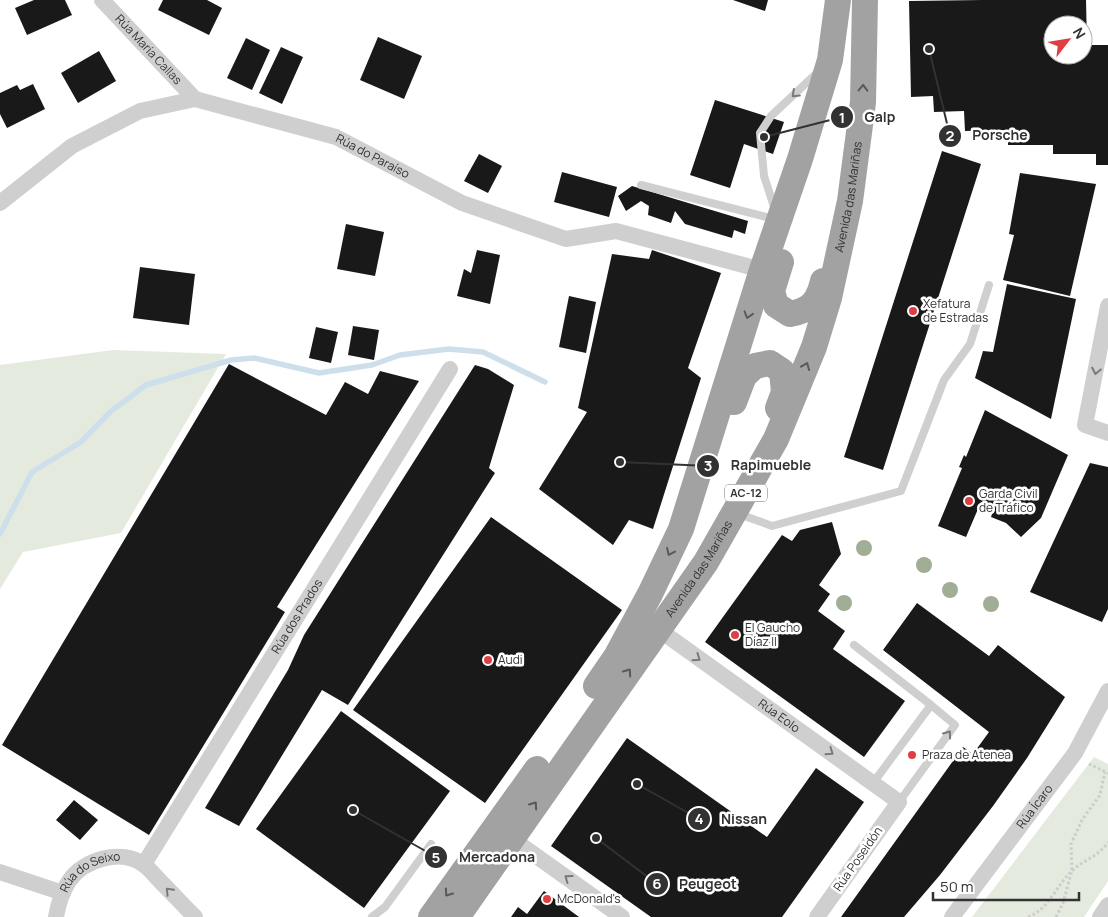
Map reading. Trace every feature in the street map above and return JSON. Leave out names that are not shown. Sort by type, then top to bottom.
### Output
[{"type":"highway","name":"Avenida das Mariñas","points":[[431,917],[616,657],[650,594],[681,529],[778,220],[815,111],[830,60],[838,0]]},
{"type":"highway","name":"Avenida das Mariñas","points":[[457,917],[706,562],[776,439],[814,346],[829,298],[850,201],[862,102],[865,0]]},
{"type":"highway","points":[[815,111],[811,164],[772,291],[776,305],[790,314],[806,311],[820,295],[832,241],[850,201]]},
{"type":"highway","points":[[681,529],[713,465],[744,376],[755,366],[770,362],[782,371],[784,392],[768,432],[753,479]]},
{"type":"street","name":"Rúa María Callas","points":[[102,0],[195,99]]},
{"type":"street","name":"Rúa do Paraíso","points":[[0,203],[72,146],[140,111],[195,99],[336,137],[462,203],[566,239],[616,231],[762,270]]},
{"type":"street","points":[[1108,306],[1085,425],[1108,433]]},
{"type":"street","name":"Rúa dos Prados","points":[[144,864],[450,369]]},
{"type":"street","name":"Rúa Eolo","points":[[658,629],[899,802]]},
{"type":"street","name":"Rúa Ícaro","points":[[952,917],[1075,753],[1108,691]]},
{"type":"street","name":"Rúa Poseidón","points":[[817,917],[899,802]]},
{"type":"street","points":[[511,838],[622,917]]},
{"type":"street","name":"Rúa do Seixo","points":[[0,872],[63,893],[70,880],[80,870],[100,859],[128,858],[144,864],[195,917]]},
{"type":"street","points":[[56,917],[63,893]]},
{"type":"street","points":[[1100,917],[1108,905]]},
{"type":"lane","points":[[778,220],[764,176],[760,133],[771,116],[830,60]]},
{"type":"lane","points":[[641,184],[778,220]]},
{"type":"lane","points":[[734,512],[772,526],[901,491],[944,380],[970,344],[989,285]]},
{"type":"lane","points":[[854,645],[955,725],[899,802]]},
{"type":"lane","points":[[873,783],[931,706]]},
{"type":"lane","points":[[372,917],[385,907],[432,844]]},
{"type":"path","points":[[1056,917],[1063,903],[1072,870],[1070,844],[1082,820],[1100,795],[1105,772]]},
{"type":"path","points":[[1028,917],[1036,914],[1054,895],[1072,870],[1103,851],[1108,842]]},
{"type":"shaded area","points":[[113,350],[226,354],[121,533],[23,552],[0,589],[0,365]]},
{"type":"shaded area","points":[[1094,757],[1108,764],[1108,881],[1084,917],[972,917]]},
{"type":"building","points":[[34,0],[65,0],[72,15],[27,35],[15,8]]},
{"type":"building","points":[[163,0],[207,0],[222,8],[209,35],[158,10]]},
{"type":"building","points":[[733,0],[768,0],[765,11]]},
{"type":"building","points":[[1086,0],[1086,15],[1043,15],[1043,65],[1093,65],[1093,45],[1108,45],[1108,165],[1096,165],[1096,154],[1053,154],[1053,145],[1008,145],[1008,130],[965,131],[964,111],[934,112],[933,96],[911,97],[909,1]]},
{"type":"building","points":[[378,37],[422,56],[404,99],[360,80]]},
{"type":"building","points":[[246,38],[270,50],[252,90],[227,78]]},
{"type":"building","points":[[281,47],[303,57],[282,104],[259,93]]},
{"type":"building","points":[[99,51],[116,81],[78,103],[61,73]]},
{"type":"building","points":[[33,84],[45,109],[7,128],[0,114],[0,93],[17,85],[20,90]]},
{"type":"building","points":[[715,100],[784,122],[773,154],[744,144],[730,188],[690,175]]},
{"type":"building","name":"Xefatura de Estradas","points":[[942,151],[981,164],[883,470],[844,457]]},
{"type":"building","points":[[479,154],[502,166],[488,193],[464,181]]},
{"type":"building","points":[[562,172],[617,187],[609,217],[554,202]]},
{"type":"building","points":[[1020,173],[1096,184],[1070,296],[1003,280],[1014,235],[1009,234]]},
{"type":"building","points":[[632,186],[748,221],[745,234],[734,230],[732,238],[685,224],[675,211],[671,223],[648,215],[649,206],[641,201],[626,211],[618,196]]},
{"type":"building","points":[[346,224],[384,232],[375,276],[337,269]]},
{"type":"building","points":[[477,250],[500,255],[490,304],[457,296],[464,269],[471,273]]},
{"type":"building","points":[[652,250],[721,273],[688,368],[701,378],[653,529],[629,520],[613,545],[539,489],[587,412],[578,408],[612,254],[649,259]]},
{"type":"building","points":[[140,267],[195,274],[189,325],[133,318]]},
{"type":"building","points":[[1007,284],[1076,299],[1051,419],[975,378],[983,351],[993,352]]},
{"type":"building","points":[[569,296],[596,302],[586,353],[559,347]]},
{"type":"building","points":[[353,326],[379,330],[374,360],[348,355]]},
{"type":"building","points":[[316,327],[338,332],[331,363],[309,358]]},
{"type":"building","points":[[229,364],[326,415],[345,382],[368,394],[380,371],[419,381],[277,607],[285,612],[149,835],[2,745]]},
{"type":"building","points":[[475,365],[488,369],[514,385],[489,468],[495,473],[348,705],[322,690],[239,826],[205,808],[288,670],[304,635]]},
{"type":"building","points":[[985,410],[1068,455],[1041,518],[1021,537],[1006,523],[991,517],[994,508],[981,502],[966,537],[938,526],[962,468],[959,467],[964,455],[966,457]]},
{"type":"building","points":[[1090,463],[1108,467],[1108,609],[1102,622],[1030,592]]},
{"type":"building","name":"Audi","points":[[491,517],[622,610],[485,803],[353,710]]},
{"type":"building","points":[[832,522],[841,554],[819,585],[830,594],[818,611],[845,631],[833,649],[905,701],[864,757],[705,642],[782,535],[792,541],[800,530]]},
{"type":"building","points":[[917,603],[989,656],[998,645],[1065,697],[1027,758],[993,806],[940,875],[904,917],[841,917],[963,747],[973,754],[989,732],[883,650]]},
{"type":"building","points":[[341,711],[450,791],[364,908],[256,829]]},
{"type":"building","points":[[627,738],[767,837],[816,768],[864,802],[782,917],[651,917],[551,846]]},
{"type":"building","points":[[74,800],[98,820],[80,840],[56,820]]},
{"type":"building","name":"McDonald's","points":[[544,891],[579,917],[511,917],[518,907],[527,914]]},
{"type":"waterway","points":[[0,534],[32,472],[81,442],[110,412],[146,385],[231,360],[254,358],[319,373],[372,365],[400,355],[449,349],[483,352],[545,382]]},
{"type":"place","name":"Porsche","points":[[929,49]]},
{"type":"place","name":"Galp","points":[[764,137]]},
{"type":"place","name":"Xefatura de Estradas","points":[[913,311]]},
{"type":"place","name":"Rapimueble","points":[[620,462]]},
{"type":"place","name":"Garda Civil de Tráfico","points":[[969,501]]},
{"type":"place","name":"El Gaucho Díaz II","points":[[735,635]]},
{"type":"place","name":"Audi","points":[[488,660]]},
{"type":"place","name":"Praza de Atenea","points":[[912,755]]},
{"type":"place","name":"Nissan","points":[[637,784]]},
{"type":"place","name":"Mercadona","points":[[353,810]]},
{"type":"place","name":"Peugeot","points":[[596,838]]},
{"type":"place","name":"McDonald's","points":[[547,899]]}]
